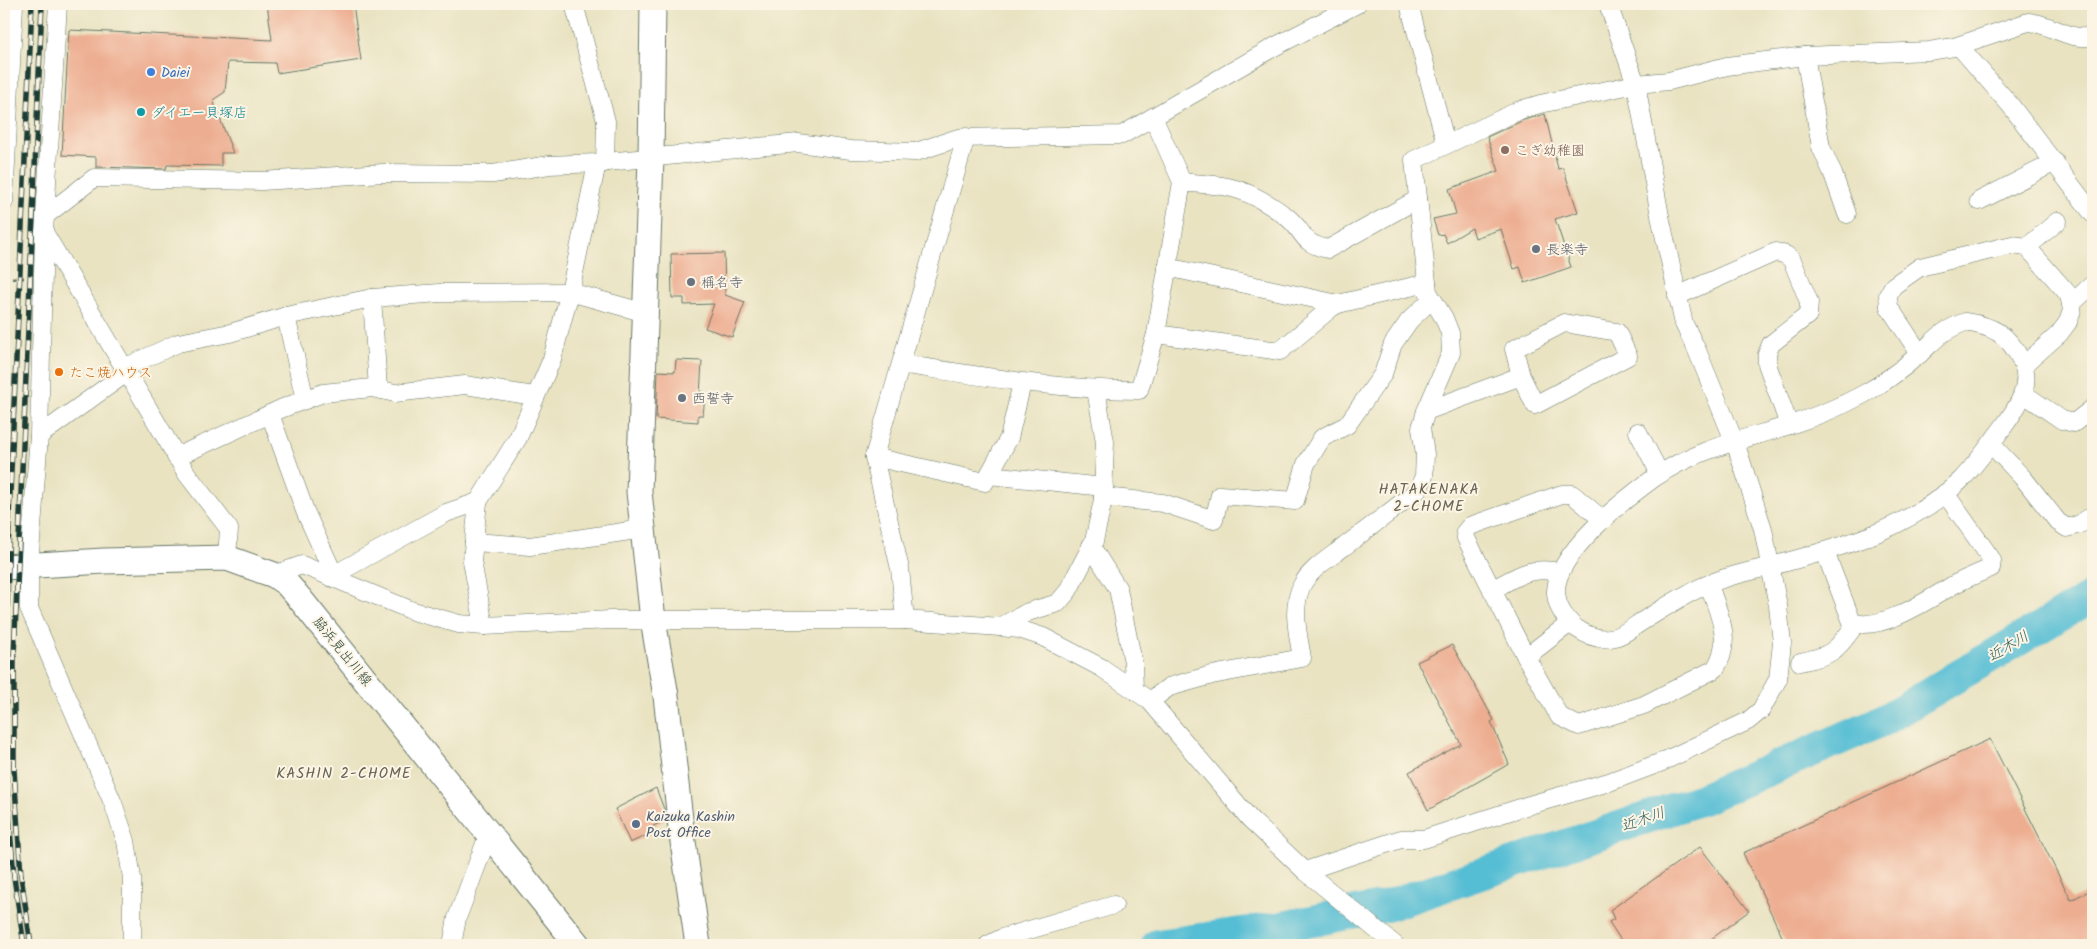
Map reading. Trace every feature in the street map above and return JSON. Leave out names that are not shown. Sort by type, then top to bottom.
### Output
[{"type":"street","points":[[4,201],[14,4]]},
{"type":"street","points":[[58,4],[44,224],[39,436],[29,566],[29,608],[113,803],[126,841],[132,878],[132,945]]},
{"type":"street","points":[[484,626],[472,561],[478,502],[518,438],[534,396],[552,359],[601,163],[606,121],[574,4]]},
{"type":"street","points":[[653,4],[646,314],[639,492],[653,620],[666,696],[681,828],[698,945]]},
{"type":"street","points":[[44,224],[94,178],[262,180],[383,173],[493,174],[548,165],[601,163],[798,144],[851,150],[916,152],[958,138],[1122,135],[1274,48],[1356,4]]},
{"type":"street","points":[[1409,4],[1446,144]]},
{"type":"street","points":[[1309,873],[1401,839],[1424,839],[1526,806],[1609,782],[1662,762],[1748,721],[1761,710],[1771,695],[1778,679],[1782,642],[1779,615],[1763,529],[1735,441],[1684,324],[1636,84],[1608,4]]},
{"type":"street","points":[[1150,701],[1169,687],[1212,675],[1302,658],[1296,624],[1297,602],[1302,585],[1310,574],[1329,558],[1418,490],[1424,476],[1425,454],[1421,428],[1426,411],[1451,353],[1450,333],[1444,318],[1431,300],[1427,283],[1414,160],[1520,110],[1636,84],[1669,81],[1727,66],[1804,56],[1929,51],[1959,46],[2028,22],[2038,22],[2071,36],[2086,38],[2093,36]]},
{"type":"street","points":[[1959,46],[2011,106],[2093,214]]},
{"type":"street","points":[[1804,56],[1821,147],[1834,174],[1847,214]]},
{"type":"street","points":[[901,364],[1022,383],[1096,390],[1139,390],[1156,334],[1182,182],[1153,117]]},
{"type":"street","points":[[905,620],[900,569],[874,458],[966,138]]},
{"type":"street","points":[[1979,201],[2055,162]]},
{"type":"street","points":[[1182,182],[1230,187],[1259,199],[1288,218],[1314,246],[1328,249],[1418,199]]},
{"type":"street","points":[[1920,354],[1889,307],[1888,295],[1893,286],[1920,267],[2012,245],[2027,246],[2058,221]]},
{"type":"street","points":[[44,224],[176,457],[229,529],[227,558]]},
{"type":"street","points":[[2024,365],[2059,334],[2068,322],[2072,310],[2069,295],[2027,246]]},
{"type":"street","points":[[1677,296],[1776,252],[1786,255],[1792,260],[1809,302],[1808,314],[1771,344],[1767,354],[1768,364],[1789,426]]},
{"type":"street","points":[[1168,266],[1338,304]]},
{"type":"street","points":[[1156,334],[1280,351],[1338,304],[1427,283]]},
{"type":"street","points":[[2071,304],[2093,284]]},
{"type":"street","points":[[39,436],[125,370],[178,343],[230,333],[286,316],[372,298],[440,294],[570,292],[646,314]]},
{"type":"street","points":[[372,298],[378,390]]},
{"type":"street","points":[[989,475],[1163,502],[1214,520],[1220,495],[1294,501],[1306,464],[1322,438],[1347,425],[1383,374],[1393,344],[1408,321],[1431,300]]},
{"type":"street","points":[[286,316],[305,400]]},
{"type":"street","points":[[1965,322],[1981,325],[2003,334],[2015,349],[2024,365],[2026,383],[2024,394],[2013,414],[1991,444],[1960,480],[1945,493],[1904,521],[1864,539],[1825,552],[1709,584],[1685,595],[1622,634],[1610,638],[1593,637],[1570,623],[1562,612],[1557,598],[1556,586],[1560,572],[1584,540],[1625,499],[1660,474],[1688,459],[1735,441],[1789,426],[1863,394],[1920,354],[1947,329],[1965,322]]},
{"type":"street","points":[[1564,323],[1617,332],[1628,356],[1536,405],[1520,376],[1514,350],[1564,323]]},
{"type":"street","points":[[1426,411],[1520,376]]},
{"type":"street","points":[[874,458],[985,482],[1009,438],[1022,383]]},
{"type":"street","points":[[176,457],[270,414],[323,393],[372,388],[395,393],[465,385],[534,396]]},
{"type":"street","points":[[1000,626],[1028,612],[1058,603],[1068,591],[1092,546],[1104,492],[1105,442],[1096,390]]},
{"type":"street","points":[[2024,394],[2062,420],[2074,422],[2093,408]]},
{"type":"street","points":[[270,414],[305,511],[332,576]]},
{"type":"street","points":[[1638,432],[1660,474]]},
{"type":"street","points":[[1991,444],[2024,479],[2058,522],[2066,528],[2080,524],[2093,515]]},
{"type":"street","points":[[1825,552],[1852,622],[1861,626],[1879,622],[1905,612],[1957,583],[1991,568],[1992,560],[1945,493]]},
{"type":"street","points":[[1603,520],[1572,494],[1562,494],[1470,526],[1465,532],[1466,538],[1526,658],[1559,716],[1571,724],[1579,726],[1644,705],[1714,669],[1720,660],[1726,638],[1709,584]]},
{"type":"street","points":[[332,576],[446,513],[478,502]]},
{"type":"street","points":[[474,542],[530,546],[643,529]]},
{"type":"street","points":[[1092,546],[1118,589],[1133,662],[1134,689]]},
{"type":"street","name":"脇浜見出川線","points":[[4,567],[104,561],[227,558],[274,575],[287,584],[301,600],[578,945]]},
{"type":"street","points":[[274,575],[302,565],[420,614],[459,624],[484,626],[611,620],[905,620],[1020,629],[1043,637],[1102,668],[1150,701],[1250,819],[1309,873],[1392,944]]},
{"type":"street","points":[[1492,590],[1530,570],[1544,569],[1560,572]]},
{"type":"street","points":[[1526,658],[1570,623]]},
{"type":"street","points":[[1800,662],[1824,658],[1834,651],[1856,624]]},
{"type":"street","points":[[452,945],[457,918],[489,833]]},
{"type":"street","points":[[988,945],[1002,938],[1114,905]]},
{"type":"path","points":[[4,278],[42,279]]},
{"type":"building","name":"ダイエー貝塚店","points":[[267,4],[353,4],[361,60],[277,73],[275,63],[228,62],[225,92],[213,100],[233,153],[221,153],[221,166],[167,165],[166,169],[96,167],[96,157],[62,155],[69,30],[272,40]]},
{"type":"building","points":[[1545,114],[1558,169],[1563,168],[1578,212],[1555,219],[1571,267],[1525,283],[1520,267],[1514,269],[1501,229],[1475,238],[1472,228],[1447,243],[1443,234],[1438,235],[1433,219],[1456,214],[1449,189],[1499,171],[1487,137],[1524,120]]},
{"type":"building","points":[[724,253],[725,295],[745,302],[732,337],[705,328],[714,304],[684,305],[684,298],[672,298],[671,254]]},
{"type":"building","points":[[676,360],[702,361],[700,396],[705,397],[703,415],[698,415],[698,422],[656,419],[658,371],[675,372]]},
{"type":"building","points":[[1452,645],[1494,720],[1491,722],[1509,764],[1428,810],[1409,772],[1461,744],[1417,662]]},
{"type":"building","points":[[1990,739],[2071,900],[2093,889],[2093,945],[1786,945],[1743,853]]},
{"type":"building","points":[[656,788],[666,819],[652,827],[654,832],[630,843],[615,809]]},
{"type":"building","points":[[1700,847],[1749,911],[1703,945],[1624,945],[1609,922],[1614,919],[1610,910]]},
{"type":"waterway","name":"近木川","points":[[1157,945],[1283,927],[1386,906],[1702,799],[1884,720],[2093,596]]},
{"type":"railway","points":[[24,945],[14,877],[5,769],[9,516],[32,4]]},
{"type":"railway","points":[[31,945],[21,876],[14,770],[14,656],[42,4]]},
{"type":"place","name":"Daiei","points":[[151,72]]},
{"type":"place","name":"ダイエー貝塚店","points":[[141,112]]},
{"type":"place","name":"こぎ幼稚園","points":[[1505,150]]},
{"type":"place","name":"長楽寺","points":[[1536,249]]},
{"type":"place","name":"稱名寺","points":[[691,282]]},
{"type":"place","name":"たこ焼ハウス","points":[[59,372]]},
{"type":"place","name":"西誓寺","points":[[682,398]]},
{"type":"place","name":"Kaizuka Kashin Post Office","points":[[636,824]]},
{"type":"district","name":"HATAKENAKA 2-CHOME","points":[[1429,498]]},
{"type":"district","name":"KASHIN 2-CHOME","points":[[344,773]]}]
